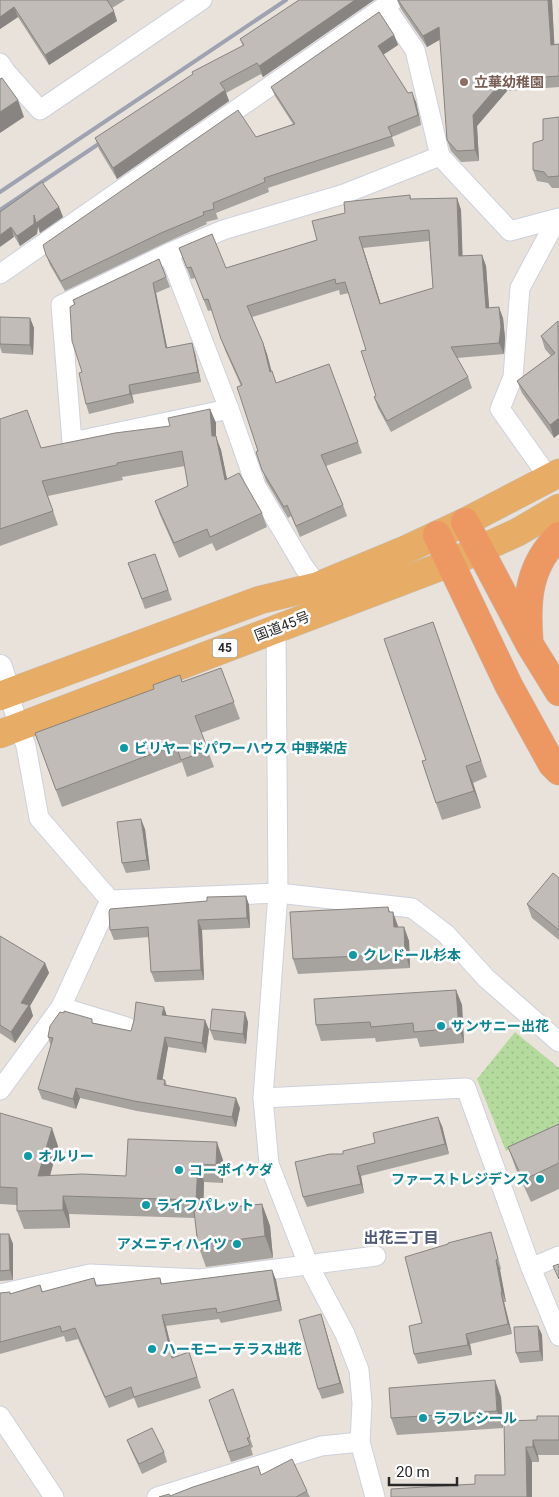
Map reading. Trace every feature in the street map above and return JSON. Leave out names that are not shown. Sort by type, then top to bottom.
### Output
[{"type":"highway","name":"国道45号","points":[[4,694],[260,600],[318,586],[465,522],[554,476]]},
{"type":"highway","name":"国道45号","points":[[10,730],[450,563],[518,532],[559,508]]},
{"type":"highway","points":[[465,522],[530,645],[559,692]]},
{"type":"highway","points":[[437,535],[509,686],[552,764],[559,771]]},
{"type":"highway","points":[[530,645],[528,619],[533,575],[539,560],[549,545],[559,536]]},
{"type":"street","points":[[2,70],[40,110],[202,0]]},
{"type":"street","points":[[0,274],[390,3],[415,50],[440,156],[510,231],[558,219]]},
{"type":"street","points":[[229,409],[72,442],[61,305],[169,253],[223,230],[344,194],[440,156]]},
{"type":"street","points":[[554,476],[500,409],[513,377],[520,288],[558,219]]},
{"type":"street","points":[[169,253],[229,409],[256,486],[304,567],[318,586]]},
{"type":"street","points":[[276,628],[278,893],[263,1098],[270,1164],[308,1264],[345,1334],[358,1370],[362,1403],[360,1442],[375,1497]]},
{"type":"street","points":[[0,667],[10,730],[26,746],[39,818],[110,900]]},
{"type":"street","points":[[110,900],[278,893],[412,908],[446,934],[486,978],[559,1042]]},
{"type":"street","points":[[1,1086],[61,1007],[110,900]]},
{"type":"street","points":[[61,1007],[127,1027]]},
{"type":"street","points":[[263,1098],[466,1088],[531,1268],[559,1336]]},
{"type":"street","points":[[0,1294],[90,1274],[200,1279],[376,1256]]},
{"type":"street","points":[[531,1268],[559,1256]]},
{"type":"street","points":[[0,1416],[54,1497]]},
{"type":"street","points":[[157,1497],[320,1446],[360,1442]]},
{"type":"green space","points":[[515,1032],[559,1068],[559,1127],[506,1151],[477,1079]]},
{"type":"building","points":[[0,0],[107,0],[114,11],[45,55],[14,7],[0,17]]},
{"type":"building","points":[[299,0],[355,0],[259,66],[257,63],[220,83],[225,90],[113,168],[95,138],[193,74],[192,72],[244,45],[240,39]]},
{"type":"building","points":[[398,0],[548,0],[551,45],[559,44],[559,76],[503,80],[473,115],[475,150],[457,151],[447,140],[439,27],[423,36]]},
{"type":"building","points":[[379,12],[394,35],[378,46],[408,93],[412,92],[418,115],[388,127],[392,136],[264,178],[265,182],[213,203],[214,209],[203,212],[204,215],[161,233],[61,281],[46,255],[43,245],[238,110],[256,137],[295,124],[271,87]]},
{"type":"building","points":[[2,78],[18,100],[0,112],[0,79]]},
{"type":"building","points":[[559,117],[559,176],[548,177],[544,172],[533,170],[533,143],[543,140],[543,119]]},
{"type":"building","points":[[42,182],[59,207],[36,223],[34,215],[34,224],[17,236],[11,227],[0,235],[0,212]]},
{"type":"building","points":[[410,195],[410,199],[457,198],[459,256],[482,255],[486,308],[499,307],[501,327],[499,343],[451,347],[468,377],[387,421],[374,397],[376,396],[361,351],[366,350],[345,282],[336,284],[335,279],[247,306],[263,343],[270,372],[272,371],[276,383],[329,364],[358,442],[321,455],[343,505],[296,526],[287,505],[284,507],[262,470],[256,452],[258,451],[237,387],[242,385],[221,339],[208,299],[204,300],[191,267],[187,268],[179,248],[212,234],[226,268],[317,240],[312,221],[345,213],[344,202]],"holes":[[[429,230],[433,288],[380,304],[359,237]]]},
{"type":"building","points":[[159,259],[166,277],[153,283],[166,348],[192,343],[198,372],[129,385],[130,394],[86,404],[79,373],[82,372],[72,341],[70,307],[75,304],[73,300]]},
{"type":"building","points":[[0,317],[30,318],[30,345],[0,344]]},
{"type":"building","points":[[558,321],[559,418],[550,425],[517,381],[555,353],[541,336]]},
{"type":"building","points":[[210,409],[212,436],[216,436],[225,480],[239,473],[262,513],[210,537],[207,529],[174,543],[155,501],[188,486],[182,451],[117,463],[117,465],[42,481],[53,511],[0,529],[0,419],[27,410],[41,448],[115,433],[170,426],[168,418]]},
{"type":"building","points":[[155,554],[168,590],[142,599],[128,563]]},
{"type":"building","points":[[433,622],[481,761],[466,766],[474,791],[436,803],[422,761],[426,760],[384,639]]},
{"type":"building","points":[[221,668],[234,702],[195,716],[208,750],[181,760],[176,745],[56,790],[35,733],[154,689],[153,685],[180,675],[182,682]]},
{"type":"building","points":[[141,819],[147,860],[122,863],[117,822]]},
{"type":"building","points":[[553,873],[559,878],[559,930],[527,904]]},
{"type":"building","points":[[246,896],[247,918],[198,920],[201,970],[151,972],[148,927],[110,930],[110,909],[207,901],[207,897]]},
{"type":"building","name":"クレドール杉本","points":[[388,907],[389,912],[393,912],[394,927],[404,927],[405,954],[293,959],[290,912]]},
{"type":"building","points":[[0,936],[45,963],[21,1003],[29,1005],[11,1032],[0,1025]]},
{"type":"building","points":[[456,990],[459,1028],[414,1032],[413,1023],[371,1027],[370,1022],[316,1025],[314,999]]},
{"type":"building","points":[[136,1002],[164,1007],[162,1015],[205,1020],[202,1043],[165,1037],[157,1079],[165,1080],[164,1085],[236,1098],[232,1117],[134,1101],[76,1088],[73,1099],[38,1089],[53,1038],[48,1037],[50,1026],[60,1012],[64,1013],[64,1011],[92,1019],[92,1023],[131,1031]]},
{"type":"building","points":[[212,1009],[245,1012],[243,1034],[210,1030]]},
{"type":"building","points":[[0,1113],[52,1128],[38,1176],[82,1174],[126,1176],[128,1139],[217,1142],[216,1165],[198,1164],[196,1200],[63,1196],[63,1210],[17,1211],[17,1188],[0,1187]]},
{"type":"building","points":[[438,1117],[445,1144],[357,1166],[361,1184],[303,1197],[295,1162],[330,1154],[343,1154],[343,1151],[375,1143],[373,1133]]},
{"type":"building","points":[[559,1124],[559,1163],[523,1180],[508,1147]]},
{"type":"building","points":[[262,1204],[265,1236],[198,1245],[194,1211]]},
{"type":"building","points":[[491,1232],[498,1259],[496,1260],[508,1324],[466,1334],[468,1345],[414,1354],[409,1326],[422,1323],[405,1257]]},
{"type":"building","points":[[0,1234],[9,1234],[10,1270],[0,1271]]},
{"type":"building","points":[[559,1264],[559,1279],[553,1266]]},
{"type":"building","points":[[272,1270],[278,1300],[217,1313],[216,1308],[162,1315],[172,1358],[189,1352],[197,1377],[134,1397],[131,1387],[105,1397],[75,1328],[62,1332],[60,1326],[0,1342],[0,1293],[10,1292],[10,1294],[40,1285],[42,1292],[94,1278],[96,1286],[158,1278],[160,1278],[161,1284]]},
{"type":"building","points":[[321,1314],[340,1383],[318,1389],[299,1320]]},
{"type":"building","points":[[538,1326],[540,1351],[516,1353],[514,1327]]},
{"type":"building","points":[[495,1380],[497,1411],[391,1418],[389,1388]]},
{"type":"building","points":[[233,1389],[250,1437],[247,1438],[250,1445],[228,1452],[209,1400]]},
{"type":"building","points":[[537,1416],[559,1416],[559,1440],[533,1440],[533,1447],[526,1447],[527,1497],[391,1497],[391,1489],[475,1484],[475,1475],[505,1475],[504,1421],[537,1420]]},
{"type":"building","points":[[152,1428],[164,1452],[139,1464],[127,1440]]},
{"type":"building","points":[[292,1459],[307,1491],[296,1497],[159,1497],[169,1494],[170,1496],[258,1466],[261,1475]]},
{"type":"railway","points":[[0,192],[286,0]]},
{"type":"railway","points":[[0,210],[109,137]]},
{"type":"place","name":"立華幼稚園","points":[[464,82]]},
{"type":"place","name":"ビリヤードパワーハウス 中野栄店","points":[[124,748]]},
{"type":"place","name":"クレドール杉本","points":[[353,955]]},
{"type":"place","name":"サンサニー出花","points":[[441,1026]]},
{"type":"place","name":"オルリー","points":[[28,1156]]},
{"type":"place","name":"コーポイケダ","points":[[179,1170]]},
{"type":"place","name":"ファーストレジデンス","points":[[540,1179]]},
{"type":"place","name":"ライフパレット","points":[[146,1205]]},
{"type":"place","name":"アメニティハイツ","points":[[237,1244]]},
{"type":"place","name":"ハーモニーテラス出花","points":[[152,1349]]},
{"type":"place","name":"ラフレシール","points":[[423,1418]]},
{"type":"district","name":"出花三丁目","points":[[401,1238]]}]
